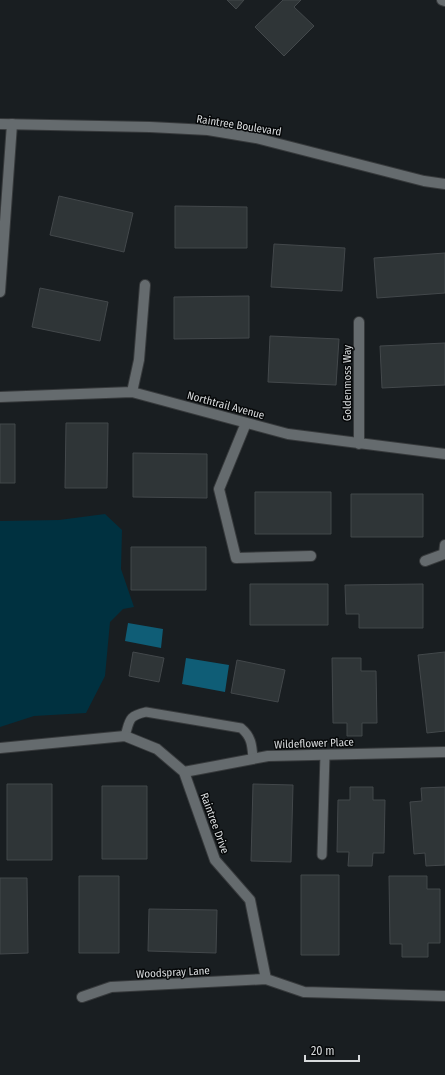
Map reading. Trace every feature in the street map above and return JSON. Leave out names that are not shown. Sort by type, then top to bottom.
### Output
[{"type":"street","name":"Raintree Boulevard","points":[[0,124],[150,127],[208,130],[256,138],[424,181],[445,184]]},
{"type":"street","points":[[0,292],[12,124]]},
{"type":"street","points":[[132,392],[138,360],[144,285]]},
{"type":"street","name":"Goldenmoss Way","points":[[359,322],[359,444]]},
{"type":"street","name":"Northtrail Avenue","points":[[0,398],[132,392],[288,434],[445,454]]},
{"type":"street","points":[[246,423],[220,489],[236,558],[311,556]]},
{"type":"street","points":[[425,561],[444,554],[445,545]]},
{"type":"street","points":[[0,748],[125,736],[157,749],[184,772]]},
{"type":"street","name":"Wildeflower Place","points":[[184,772],[268,756],[445,752]]},
{"type":"street","name":"Raintree Drive","points":[[184,772],[215,860],[250,900],[266,979]]},
{"type":"street","points":[[266,979],[304,992],[445,996]]},
{"type":"street","name":"Woodspray Lane","points":[[82,997],[111,987],[266,979]]},
{"type":"lane","points":[[125,736],[131,719],[135,714],[146,712],[241,728],[247,733],[251,740],[253,759]]},
{"type":"lane","points":[[322,855],[325,755]]},
{"type":"shaded area","points":[[105,514],[122,530],[121,569],[134,607],[123,609],[110,622],[105,676],[86,713],[34,716],[0,727],[0,521],[59,520]]},
{"type":"shaded area","points":[[128,623],[163,629],[161,648],[125,641]]},
{"type":"shaded area","points":[[186,658],[229,665],[225,692],[182,684]]},
{"type":"building","points":[[227,0],[244,0],[236,9]]},
{"type":"building","points":[[283,0],[301,0],[294,7],[314,26],[284,56],[255,27]]},
{"type":"building","points":[[59,196],[133,213],[124,252],[50,235]]},
{"type":"building","points":[[175,206],[247,207],[247,248],[175,248]]},
{"type":"building","points":[[274,244],[345,248],[342,291],[271,287]]},
{"type":"building","points":[[445,253],[445,293],[377,298],[374,258]]},
{"type":"building","points":[[40,288],[108,302],[100,341],[32,327]]},
{"type":"building","points":[[249,296],[249,338],[174,339],[174,297]]},
{"type":"building","points":[[270,336],[339,339],[336,385],[268,382]]},
{"type":"building","points":[[445,343],[445,385],[382,388],[380,346]]},
{"type":"building","points":[[66,423],[108,423],[107,488],[65,488]]},
{"type":"building","points":[[0,424],[15,424],[15,483],[0,483]]},
{"type":"building","points":[[133,453],[207,454],[207,498],[133,497]]},
{"type":"building","points":[[255,492],[331,492],[331,534],[255,534]]},
{"type":"building","points":[[351,494],[423,494],[423,537],[351,537]]},
{"type":"building","points":[[131,547],[206,547],[206,590],[131,590]]},
{"type":"building","points":[[250,584],[328,584],[328,625],[250,625]]},
{"type":"building","points":[[423,584],[423,628],[359,628],[359,614],[346,614],[345,585]]},
{"type":"building","points":[[133,652],[164,658],[159,682],[129,676]]},
{"type":"building","points":[[445,652],[445,731],[427,733],[418,655]]},
{"type":"building","points":[[332,658],[361,658],[361,671],[376,671],[377,723],[362,723],[362,736],[347,736],[347,723],[333,723]]},
{"type":"building","points":[[237,660],[285,670],[278,702],[231,693]]},
{"type":"building","points":[[7,784],[52,784],[52,860],[7,860]]},
{"type":"building","points":[[253,784],[293,785],[291,862],[251,861]]},
{"type":"building","points":[[102,786],[147,786],[147,859],[102,859]]},
{"type":"building","points":[[350,787],[373,787],[373,800],[385,800],[384,853],[373,853],[372,866],[348,866],[349,852],[337,852],[338,800],[350,800]]},
{"type":"building","points":[[445,787],[445,865],[426,866],[425,853],[414,854],[410,802],[422,801],[421,788]]},
{"type":"building","points":[[301,875],[339,875],[339,955],[301,955]]},
{"type":"building","points":[[79,876],[119,876],[119,953],[79,953]]},
{"type":"building","points":[[389,876],[427,876],[427,889],[440,889],[440,943],[428,943],[428,957],[402,957],[402,944],[390,944]]},
{"type":"building","points":[[0,878],[27,878],[28,953],[0,954]]},
{"type":"building","points":[[149,909],[217,910],[216,953],[148,951]]}]
